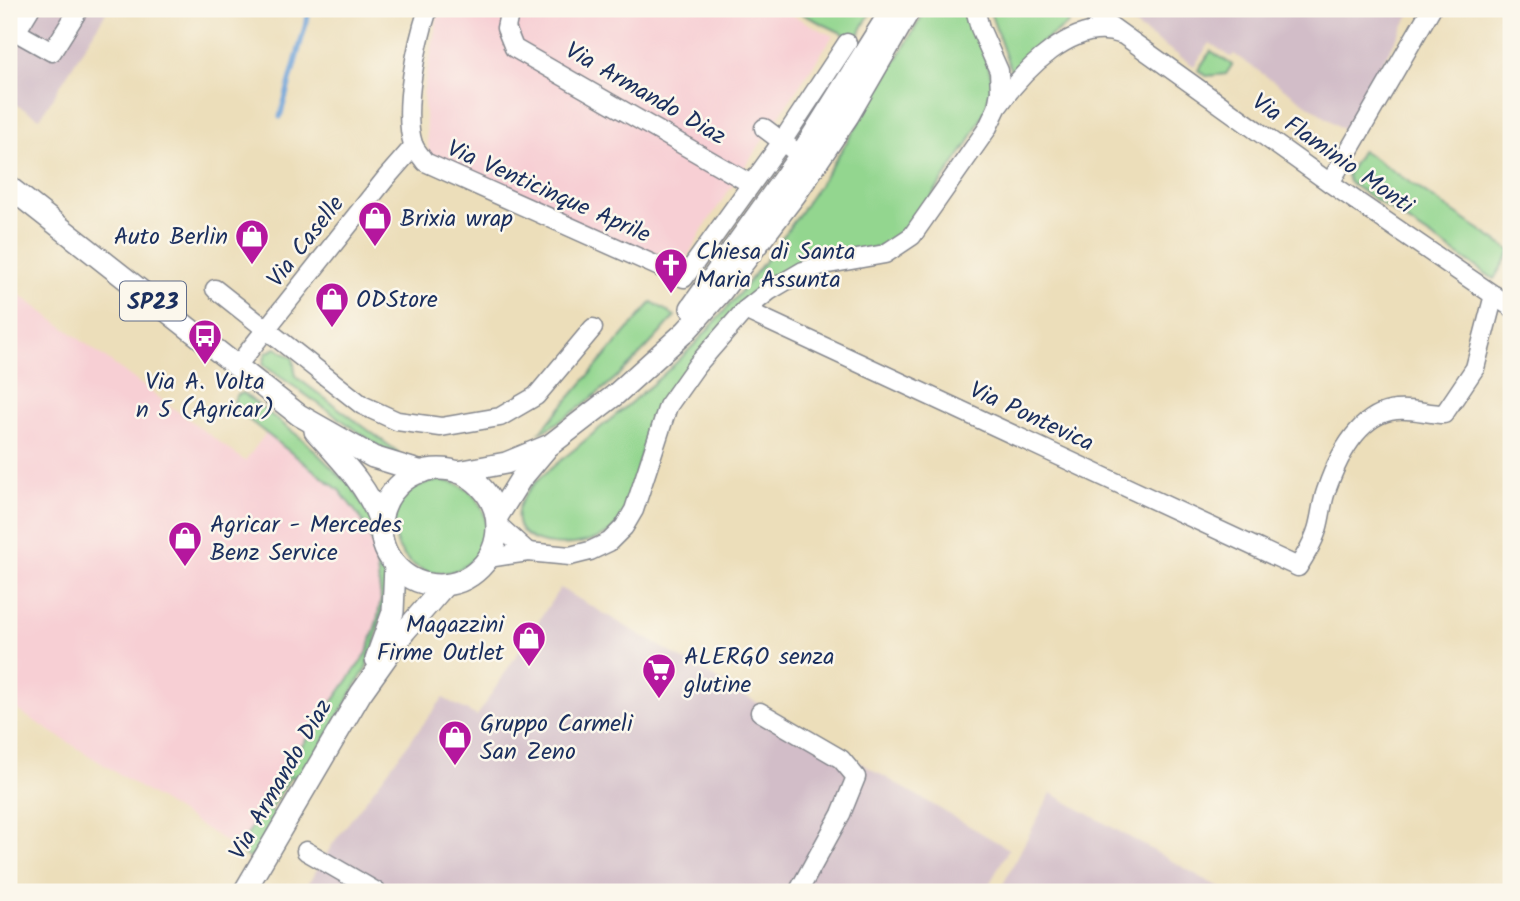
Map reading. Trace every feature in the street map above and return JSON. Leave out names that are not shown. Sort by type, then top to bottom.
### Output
[{"type":"main road","points":[[656,358],[800,154],[892,9]]},
{"type":"main road","points":[[497,521],[524,475],[550,445],[615,395],[686,331],[721,292],[795,195],[848,116],[911,9]]},
{"type":"main road","points":[[795,195],[800,154]]},
{"type":"main road","name":"SP23","points":[[9,187],[299,415],[373,457],[422,472]]},
{"type":"main road","name":"SP23","points":[[299,415],[356,477],[376,507],[381,524]]},
{"type":"main road","points":[[458,472],[506,463],[550,445]]},
{"type":"main road","points":[[440,469],[458,472],[484,490],[494,508],[497,521],[494,548],[472,575],[445,585],[418,581],[395,565],[384,546],[381,524],[383,512],[393,491],[411,476],[440,469]]},
{"type":"main road","name":"Via Armando Diaz","points":[[361,693],[393,612],[395,565]]},
{"type":"main road","name":"Via Armando Diaz","points":[[244,892],[361,693],[405,631],[445,585]]},
{"type":"street","points":[[30,9],[12,30],[52,52],[79,9]]},
{"type":"street","name":"Via Venticinque Aprile","points":[[428,9],[420,32],[411,86],[410,130],[414,146],[425,162],[684,278],[716,232]]},
{"type":"street","name":"Via Armando Diaz","points":[[510,9],[506,28],[514,48],[751,184]]},
{"type":"street","points":[[975,9],[980,28],[999,71],[1006,79],[1017,81]]},
{"type":"street","points":[[488,558],[528,552],[560,556],[580,555],[600,547],[624,527],[638,501],[668,406],[697,365],[745,310],[769,291],[803,271],[832,262],[876,257],[906,241],[933,208],[1017,81],[1060,44],[1081,33],[1086,25],[1085,9]]},
{"type":"street","name":"Via Flaminio Monti","points":[[1085,9],[1330,183],[1511,307]]},
{"type":"street","points":[[1330,183],[1432,9]]},
{"type":"street","name":"Via Flaminio Monti","points":[[1081,33],[1106,30],[1127,37]]},
{"type":"street","points":[[721,266],[716,232],[781,143],[847,43]]},
{"type":"street","points":[[997,108],[999,71]]},
{"type":"street","points":[[764,128],[781,143],[800,154]]},
{"type":"street","name":"Via Caselle","points":[[236,367],[414,146]]},
{"type":"street","points":[[215,289],[362,405],[397,421],[441,426],[500,416],[536,396],[593,328]]},
{"type":"street","name":"Via Pontevica","points":[[745,310],[1298,567],[1318,529],[1326,492],[1355,434],[1382,412],[1397,409],[1444,414],[1475,368],[1494,295]]},
{"type":"street","points":[[497,521],[528,552]]},
{"type":"street","points":[[760,712],[841,759],[856,777],[841,814],[798,892]]},
{"type":"street","points":[[306,851],[377,892]]},
{"type":"shaded area","points":[[9,9],[108,9],[40,118],[9,101]]},
{"type":"shaded area","points":[[439,9],[780,9],[833,36],[701,232],[678,274],[429,156],[423,94]]},
{"type":"shaded area","points":[[1111,9],[1413,9],[1344,130],[1234,54],[1231,57],[1210,43],[1194,66]]},
{"type":"shaded area","points":[[9,287],[245,461],[266,433],[339,490],[362,520],[374,546],[381,599],[368,652],[275,784],[239,850],[9,705]]},
{"type":"shaded area","points":[[560,588],[1009,849],[985,892],[303,892],[334,842],[443,698],[477,716]]},
{"type":"shaded area","points":[[1051,793],[1227,892],[999,892]]},
{"type":"green space","points":[[792,9],[872,9],[856,40]]},
{"type":"green space","points":[[926,9],[968,9],[993,81],[985,111],[967,145],[911,226],[877,248],[829,254],[798,264],[667,394],[644,446],[624,513],[613,529],[603,536],[572,544],[539,542],[527,535],[519,525],[518,511],[521,501],[531,487],[687,352],[756,273],[846,144]]},
{"type":"green space","points":[[989,9],[1069,9],[1072,15],[1068,24],[1039,44],[1012,74]]},
{"type":"green space","points":[[1211,51],[1232,65],[1226,74],[1206,76],[1198,70]]},
{"type":"green space","points":[[1362,150],[1511,251],[1494,279],[1349,182],[1347,175]]},
{"type":"green space","points":[[652,302],[675,316],[609,384],[579,408],[540,432]]},
{"type":"green space","points":[[276,348],[293,358],[296,377],[398,452],[397,454],[385,450],[263,365],[266,353]]},
{"type":"green space","points":[[243,393],[306,442],[344,480],[346,478],[372,519],[376,547],[389,583],[373,651],[365,670],[300,782],[291,776],[270,811],[275,814],[277,820],[256,856],[248,858],[239,850],[275,784],[367,653],[381,599],[374,546],[362,520],[339,490],[235,409],[233,405],[236,396]]},
{"type":"green space","points":[[440,481],[458,485],[472,495],[482,509],[486,527],[482,545],[472,559],[458,569],[440,573],[422,569],[408,559],[398,545],[394,527],[398,509],[408,495],[422,485]]},
{"type":"waterway","points":[[280,117],[310,9]]},
{"type":"place","name":"Brixia wrap","points":[[375,248]]},
{"type":"place","name":"Auto Berlin","points":[[252,266]]},
{"type":"place","name":"Chiesa di Santa Maria Assunta","points":[[671,295]]},
{"type":"place","name":"ODStore","points":[[332,329]]},
{"type":"place","name":"Via A. Volta n 5 (Agricar)","points":[[205,366]]},
{"type":"place","name":"Agricar - Mercedes Benz Service","points":[[185,568]]},
{"type":"place","name":"Magazzini Firme Outlet","points":[[529,668]]},
{"type":"place","name":"ALERGO senza glutine","points":[[659,700]]},
{"type":"place","name":"Gruppo Carmeli San Zeno","points":[[455,767]]}]
